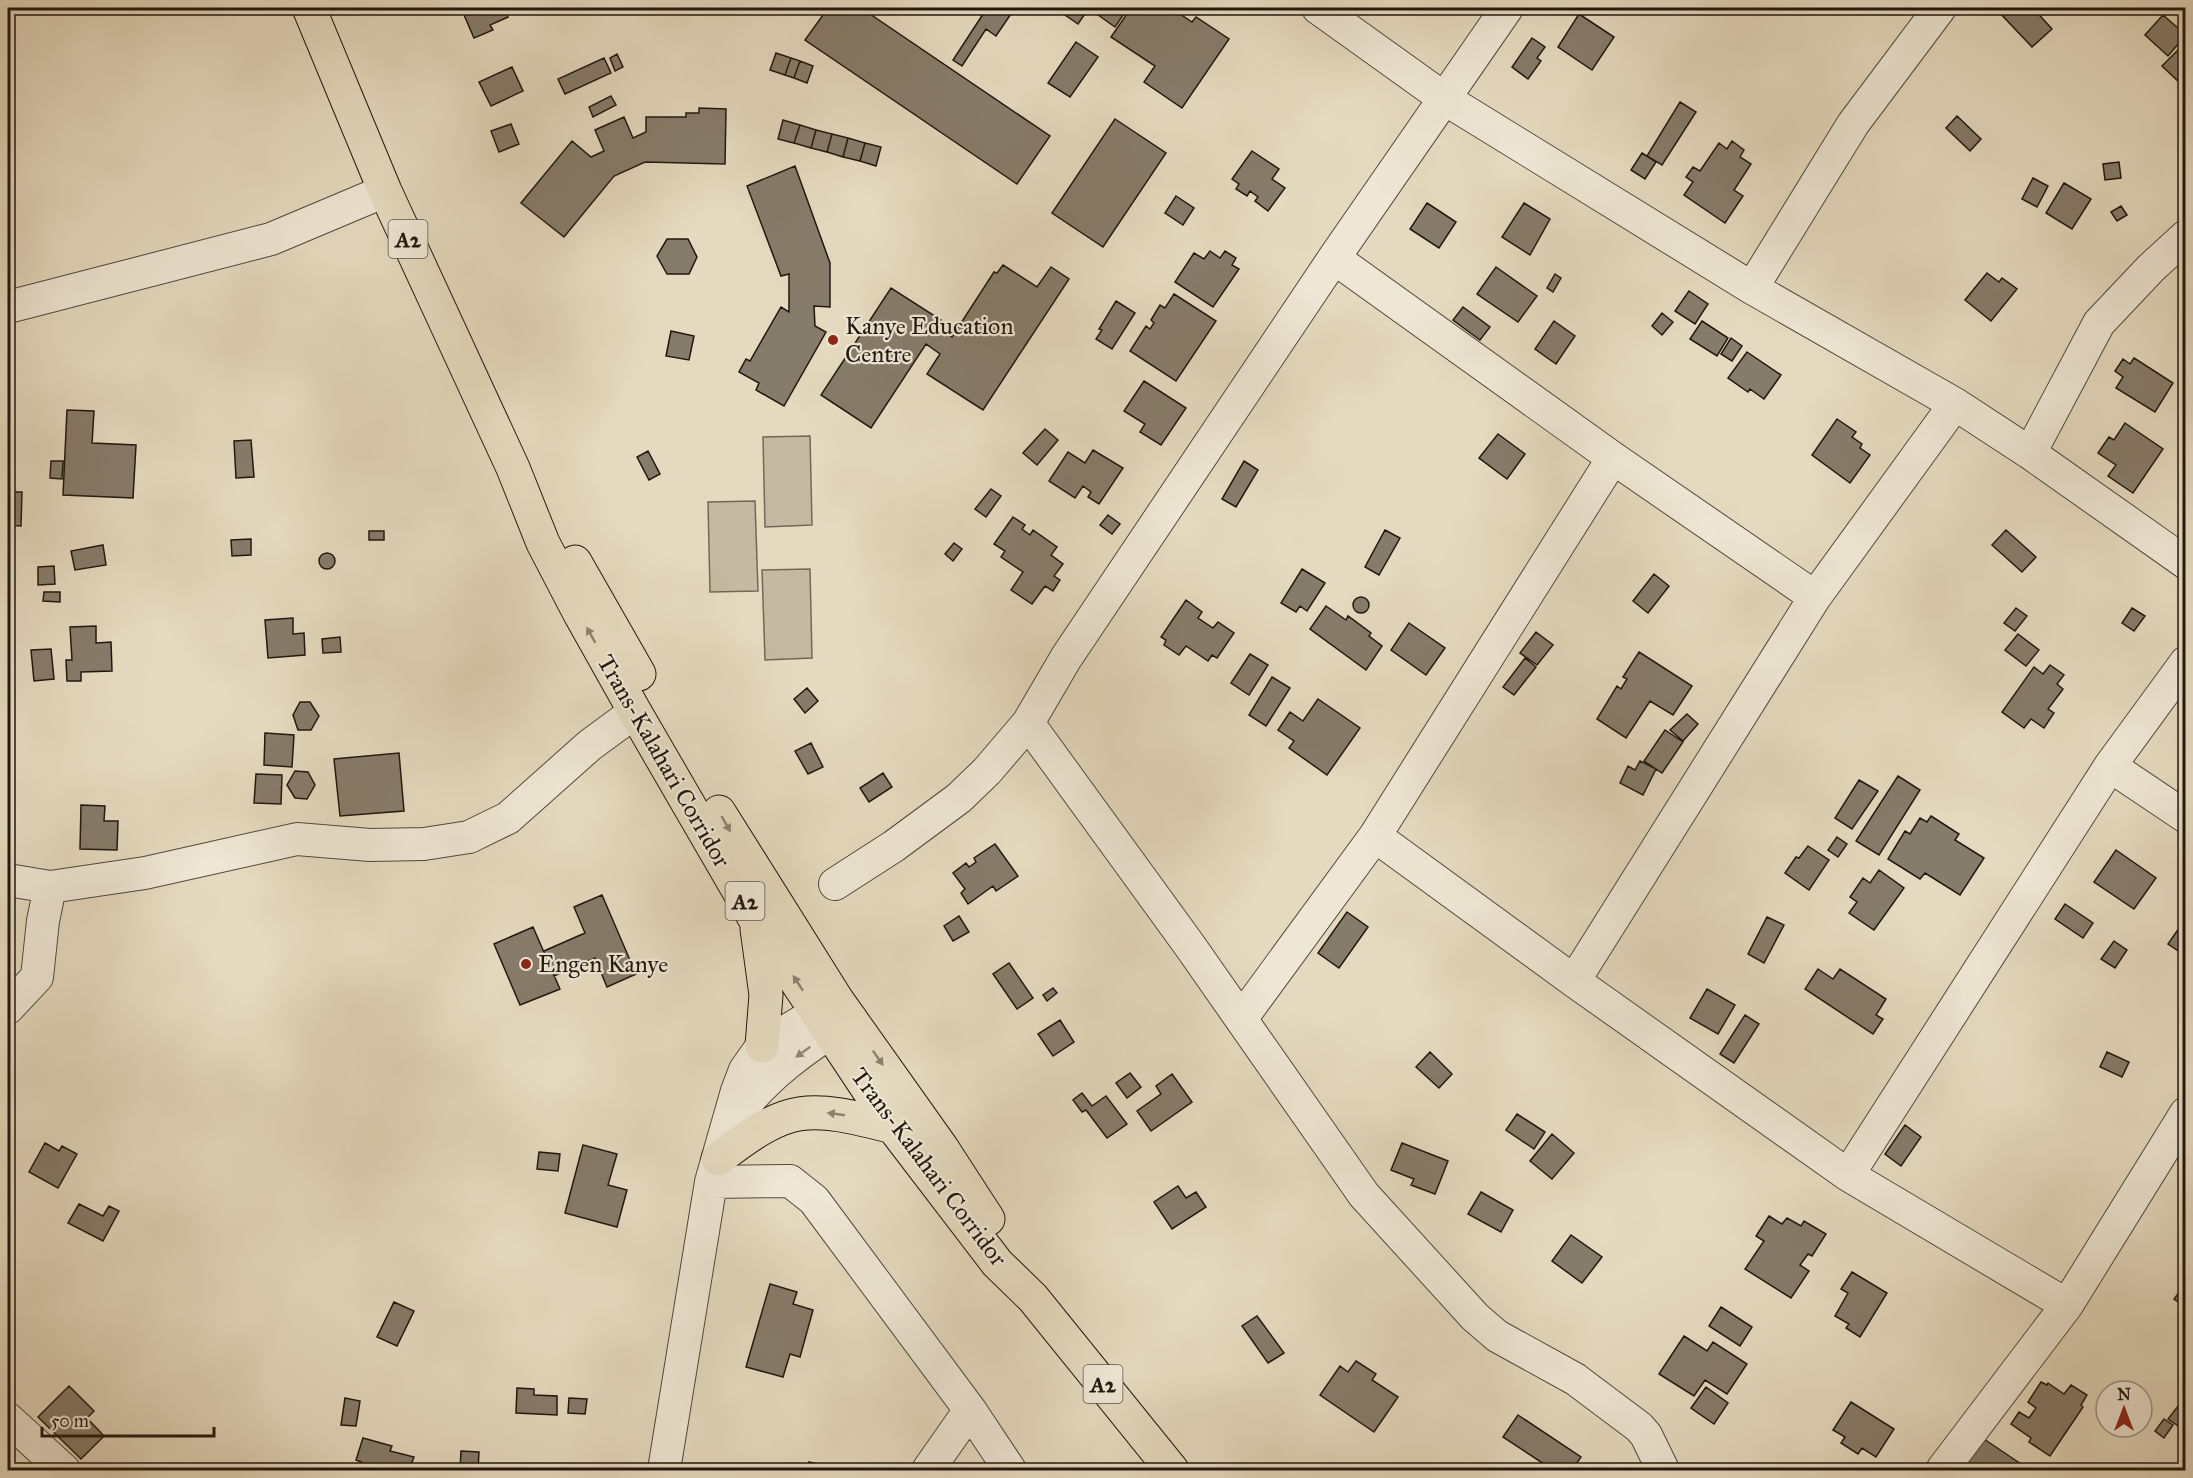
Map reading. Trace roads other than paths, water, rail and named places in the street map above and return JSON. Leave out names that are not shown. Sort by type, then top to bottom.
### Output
[{"type":"highway","name":"Trans-Kalahari Corridor","points":[[309,8],[385,191],[513,468],[548,553],[635,712],[755,919],[942,1148],[1016,1263],[1034,1298]]},
{"type":"highway","name":"Trans-Kalahari Corridor","points":[[513,468],[553,525],[735,839],[893,1127],[997,1263],[1034,1298],[1172,1470]]},
{"type":"highway","points":[[755,919],[766,995],[762,1046]]},
{"type":"highway","points":[[718,1158],[749,1135],[772,1122],[804,1111],[838,1113],[893,1127]]},
{"type":"street","points":[[1318,8],[1445,99],[1752,288],[1955,405],[2030,453],[2186,563]]},
{"type":"street","points":[[835,884],[894,846],[958,798],[987,771],[1028,723],[1066,658],[1334,258],[1507,8]]},
{"type":"street","points":[[1752,288],[1853,124],[1940,8]]},
{"type":"street","points":[[8,307],[271,239],[385,191]]},
{"type":"street","points":[[2030,453],[2099,323],[2151,268],[2186,236]]},
{"type":"street","points":[[1334,258],[1613,458],[1815,597]]},
{"type":"street","points":[[1574,981],[1815,597],[1955,405]]},
{"type":"street","points":[[1241,1019],[1375,836],[1613,458]]},
{"type":"street","points":[[1848,1175],[2110,766],[2186,662]]},
{"type":"street","points":[[8,880],[50,887],[146,873],[297,839],[370,845],[424,844],[469,837],[508,818],[590,745],[635,712]]},
{"type":"street","points":[[1028,723],[1241,1019],[1364,1195],[1474,1317],[1497,1336],[1575,1379],[1639,1427],[1646,1435],[1663,1470]]},
{"type":"street","points":[[2110,766],[2186,817]]},
{"type":"street","points":[[1375,836],[1574,981],[1848,1175],[2067,1305]]},
{"type":"street","points":[[8,1008],[37,977],[43,921],[50,887]]},
{"type":"street","points":[[664,1470],[718,1158],[745,1070],[762,1046],[834,1016]]},
{"type":"street","points":[[718,1158],[750,1097],[834,1016]]},
{"type":"street","points":[[1942,1470],[2067,1305],[2186,1113]]},
{"type":"street","points":[[718,1158],[790,1181],[814,1200],[970,1410],[1010,1470]]},
{"type":"street","points":[[928,1470],[970,1410]]},
{"type":"street","points":[[8,1419],[64,1470]]},
{"type":"place","name":"Kanye Education Centre","points":[[833,340]]},
{"type":"place","name":"Engen Kanye","points":[[526,964]]}]
